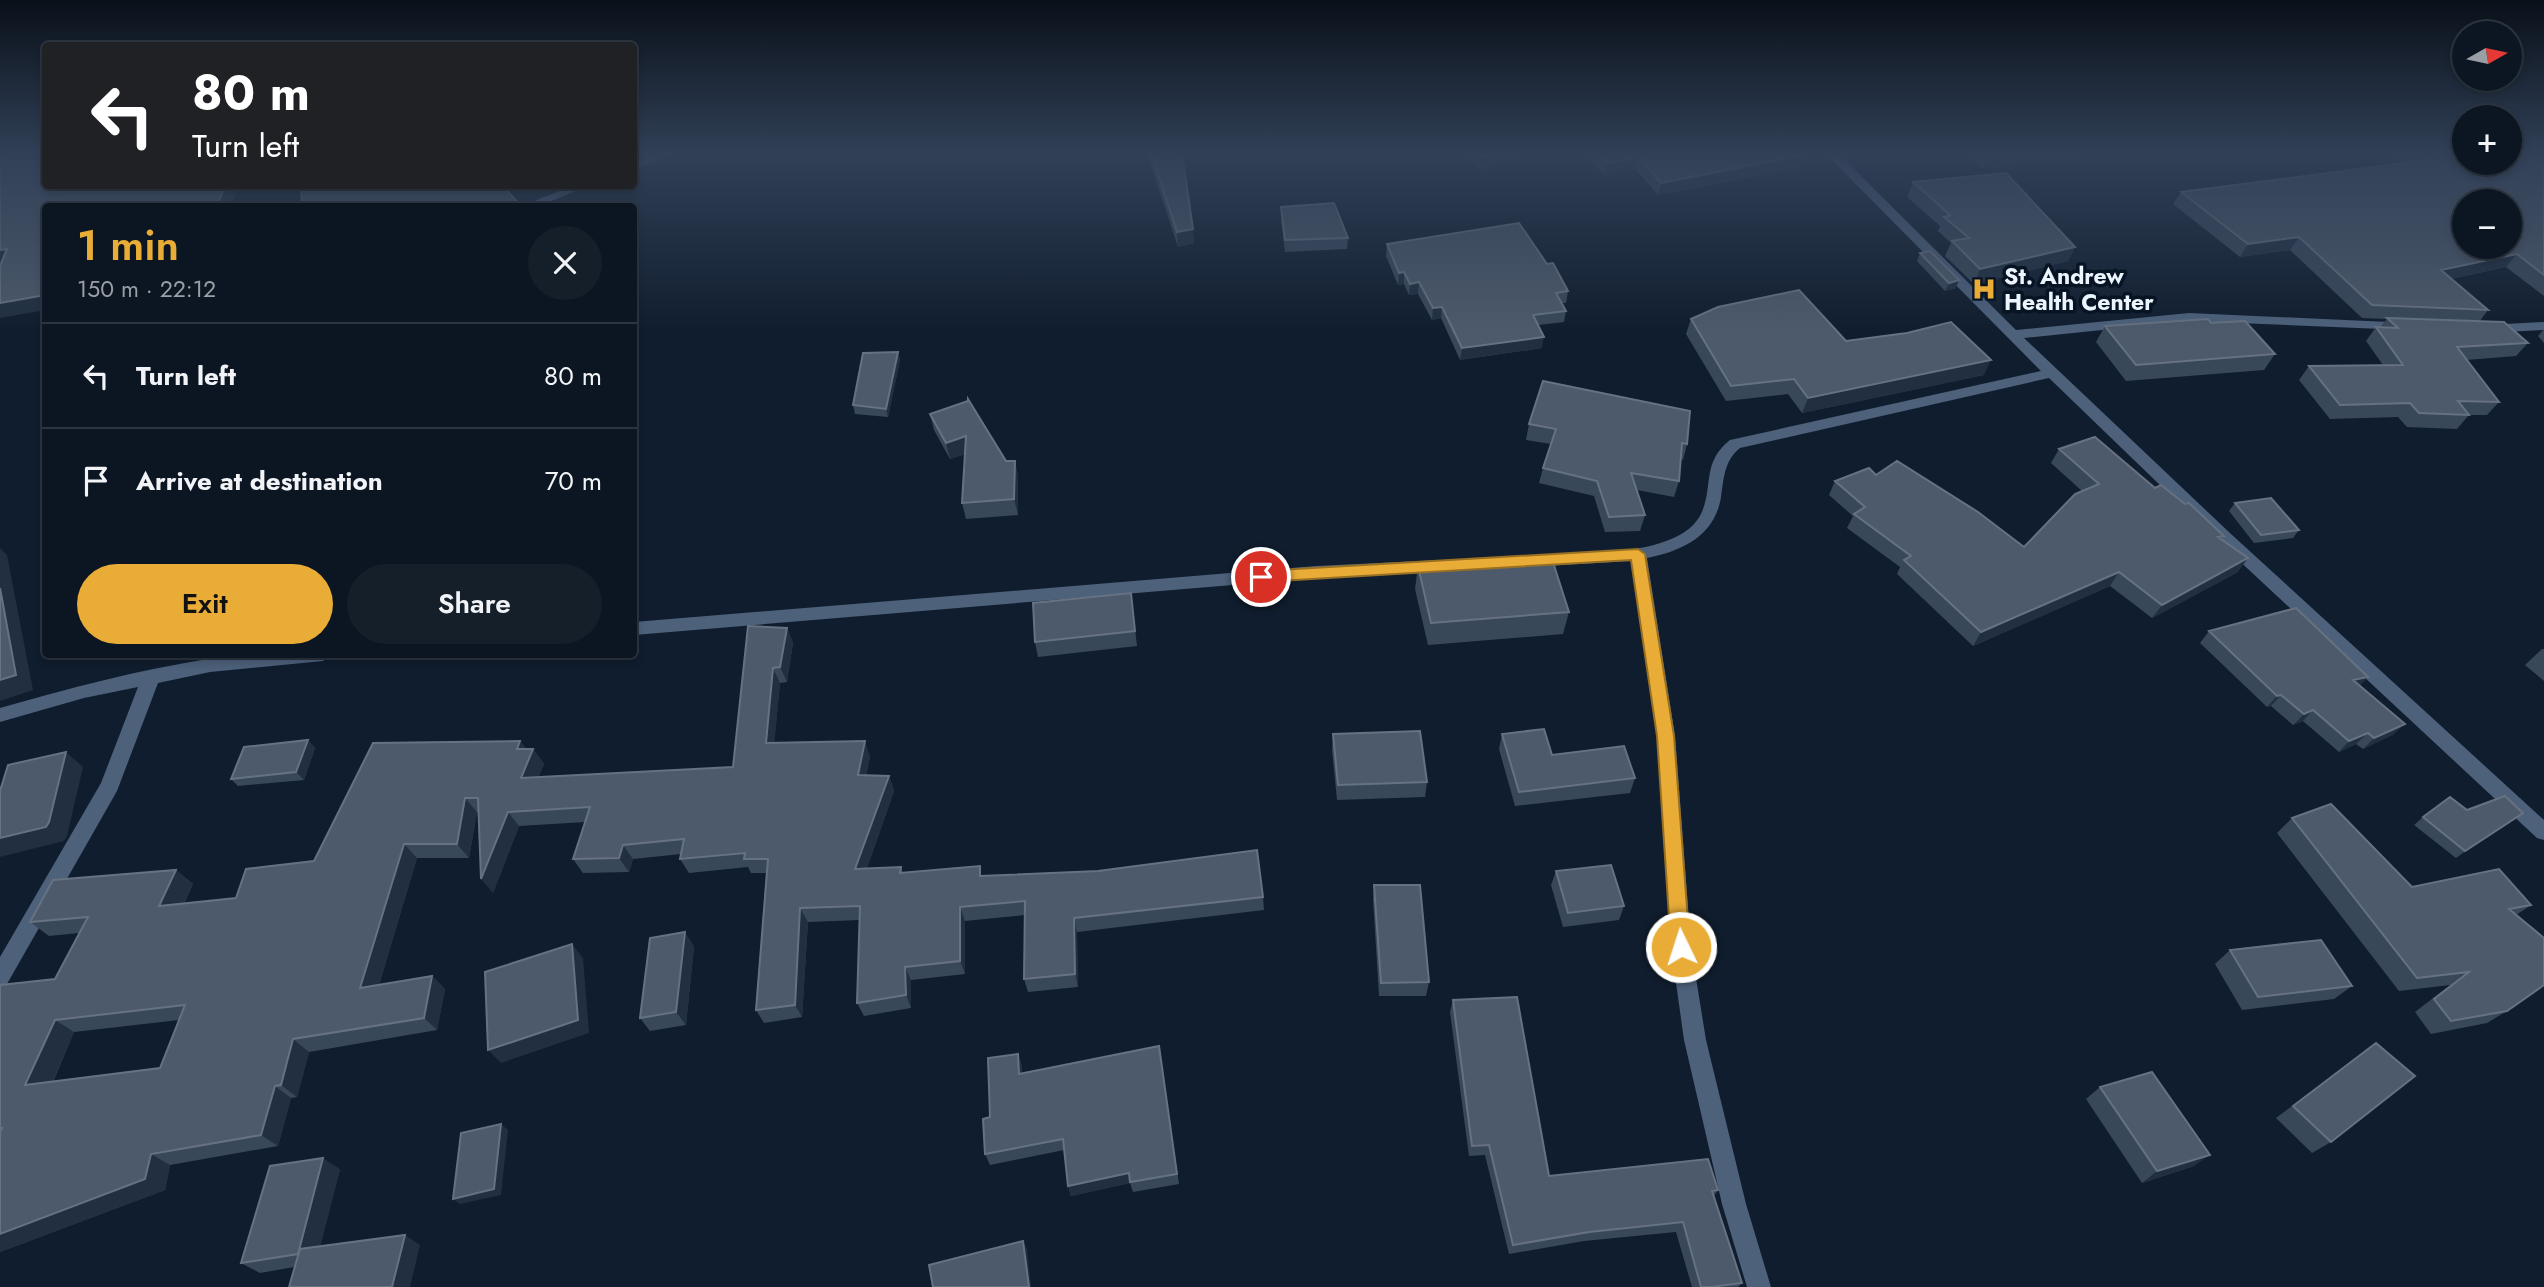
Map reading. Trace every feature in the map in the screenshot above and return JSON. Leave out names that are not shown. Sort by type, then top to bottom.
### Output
[{"type":"street","points":[[1891,213],[2012,335],[2225,538],[2544,832]]},
{"type":"street","points":[[2012,335],[2189,317],[2423,327]]},
{"type":"street","points":[[2473,329],[2544,326]]},
{"type":"street","points":[[1517,562],[1638,554],[1660,551],[1676,545],[1708,518],[1719,463],[1724,451],[1735,444],[2052,373]]},
{"type":"street","points":[[1638,554],[1666,736],[1681,947],[1695,1040],[1734,1204],[1759,1287]]},
{"type":"street","points":[[637,629],[1316,572],[1464,565]]},
{"type":"street","points":[[0,715],[84,691],[210,665],[282,658]]},
{"type":"street","points":[[0,976],[110,785],[151,677]]},
{"type":"building","points":[[0,213],[42,213],[42,296],[0,303],[0,266],[7,249],[0,250]]},
{"type":"building","points":[[1171,213],[1191,213],[1193,229],[1177,232]]},
{"type":"building","points":[[1282,213],[1338,213],[1348,238],[1285,240]]},
{"type":"building","points":[[1948,213],[2043,213],[2075,247],[1980,269],[1952,241],[1969,238],[1944,217],[1950,215]]},
{"type":"building","points":[[2208,213],[2452,213],[2452,259],[2493,259],[2441,270],[2488,310],[2372,305],[2299,237],[2248,244]]},
{"type":"building","points":[[2522,213],[2544,213],[2544,275],[2522,258]]},
{"type":"building","points":[[1519,223],[1547,264],[1553,263],[1568,291],[1556,293],[1566,311],[1533,315],[1544,337],[1462,348],[1442,307],[1433,308],[1419,282],[1410,284],[1404,272],[1399,273],[1387,244]]},
{"type":"building","points":[[1930,251],[1959,280],[1949,283],[1920,253]]},
{"type":"building","points":[[1799,290],[1846,341],[1907,333],[1951,322],[1991,360],[1808,398],[1794,379],[1731,386],[1691,319],[1718,307]]},
{"type":"building","points":[[2387,318],[2504,322],[2528,343],[2457,347],[2499,402],[2458,401],[2469,415],[2419,413],[2410,403],[2340,405],[2309,366],[2403,365],[2376,327],[2398,328]]},
{"type":"building","points":[[2208,319],[2211,323],[2245,321],[2275,354],[2136,365],[2105,326]]},
{"type":"building","points":[[898,352],[886,409],[853,405],[863,353]]},
{"type":"building","points":[[1543,381],[1690,411],[1687,444],[1682,443],[1679,481],[1631,473],[1645,515],[1609,517],[1597,481],[1543,468],[1556,429],[1529,424]]},
{"type":"building","points":[[968,399],[1006,461],[1015,461],[1014,499],[962,503],[966,436],[946,443],[930,414]]},
{"type":"building","points":[[2095,437],[2155,488],[2161,485],[2185,504],[2189,503],[2224,536],[2218,537],[2248,558],[2162,605],[2119,572],[1981,632],[1904,560],[1911,556],[1854,514],[1865,507],[1835,481],[1869,468],[1876,475],[1897,461],[1978,512],[2024,547],[2075,494],[2099,484],[2059,449]]},
{"type":"building","points":[[2271,498],[2299,530],[2261,535],[2235,503]]},
{"type":"building","points":[[1552,559],[1569,612],[1431,623],[1418,566]]},
{"type":"building","points":[[0,588],[16,675],[0,680]]},
{"type":"building","points":[[1131,593],[1135,631],[1035,642],[1033,603]]},
{"type":"building","points":[[2296,608],[2368,677],[2353,680],[2405,724],[2374,738],[2368,733],[2349,741],[2313,710],[2304,714],[2281,695],[2277,696],[2209,631]]},
{"type":"building","points":[[748,626],[787,628],[780,667],[773,668],[766,743],[865,741],[858,775],[889,776],[855,869],[901,867],[900,873],[980,866],[980,876],[1098,871],[1257,850],[1263,897],[1074,918],[1075,974],[1024,979],[1025,901],[960,907],[960,961],[905,967],[906,995],[857,1003],[860,906],[800,908],[795,1005],[756,1010],[768,859],[744,859],[745,853],[680,859],[684,839],[623,845],[619,858],[573,859],[590,807],[508,812],[481,879],[478,798],[465,798],[457,844],[404,844],[360,988],[432,976],[424,1018],[293,1039],[281,1085],[275,1086],[261,1135],[151,1154],[145,1179],[0,1234],[0,985],[55,979],[88,917],[30,922],[53,880],[176,870],[159,906],[236,898],[246,869],[314,861],[373,743],[520,741],[517,749],[533,749],[521,778],[733,767]],"holes":[[[185,1005],[160,1068],[25,1085],[55,1020]]]},
{"type":"building","points":[[1544,729],[1552,755],[1624,746],[1635,778],[1519,792],[1502,734]]},
{"type":"building","points":[[1420,731],[1427,782],[1338,785],[1333,734]]},
{"type":"building","points":[[308,740],[296,772],[231,779],[244,747]]},
{"type":"building","points":[[66,752],[46,827],[0,838],[0,791],[8,765]]},
{"type":"building","points":[[2505,796],[2523,813],[2465,851],[2423,817],[2450,797],[2467,810]]},
{"type":"building","points":[[2331,804],[2412,887],[2499,869],[2531,905],[2509,909],[2544,938],[2544,985],[2507,1011],[2451,1021],[2434,999],[2469,972],[2417,978],[2292,818]]},
{"type":"building","points":[[1611,865],[1624,906],[1568,913],[1556,871]]},
{"type":"building","points":[[1374,885],[1420,885],[1429,982],[1381,983]]},
{"type":"building","points":[[685,932],[676,1012],[640,1018],[650,938]]},
{"type":"building","points":[[2321,940],[2352,986],[2258,997],[2230,950]]},
{"type":"building","points":[[572,944],[578,1020],[488,1050],[485,972]]},
{"type":"building","points":[[1517,997],[1549,1176],[1708,1159],[1718,1190],[1712,1191],[1742,1283],[1701,1287],[1683,1222],[1589,1232],[1513,1245],[1489,1145],[1472,1146],[1453,1000]]},
{"type":"building","points":[[2376,1043],[2415,1076],[2331,1142],[2293,1106]]},
{"type":"building","points":[[1159,1046],[1177,1174],[1130,1182],[1129,1173],[1068,1186],[1063,1139],[985,1154],[983,1119],[990,1117],[988,1058],[1018,1054],[1019,1074]]},
{"type":"building","points":[[2152,1072],[2210,1155],[2157,1171],[2100,1087]]},
{"type":"building","points":[[501,1124],[494,1189],[453,1199],[461,1133]]},
{"type":"building","points":[[323,1158],[298,1254],[241,1263],[270,1166]]},
{"type":"building","points":[[405,1235],[392,1287],[289,1287],[300,1249]]},
{"type":"building","points":[[1023,1241],[1029,1287],[933,1287],[929,1265]]},
{"type":"place","name":"St. Andrew Health Center","points":[[1984,289]]},
{"type":"route","points":[[1261,577],[1638,554],[1666,736],[1681,947]]}]
